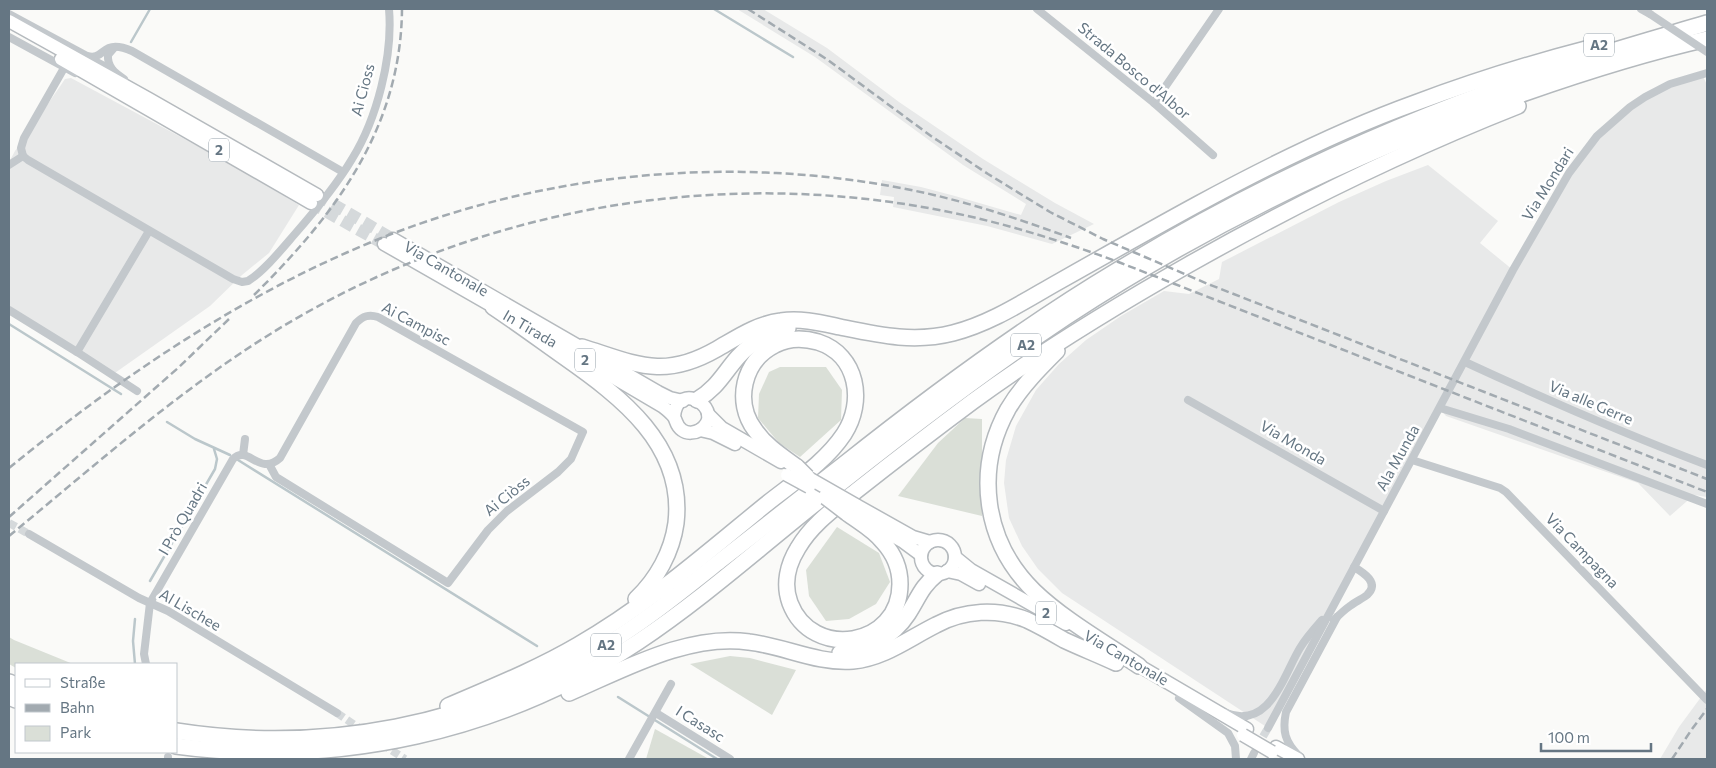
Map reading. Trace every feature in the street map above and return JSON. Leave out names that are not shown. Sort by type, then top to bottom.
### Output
[{"type":"highway","name":"A2","points":[[582,347],[637,365],[671,367],[702,357],[746,332],[765,324],[782,321],[794,320],[824,324],[883,336],[910,339],[938,336],[965,330],[1008,310],[1225,190],[1294,155],[1369,121],[1455,88],[1543,61],[1599,45],[1707,23]]},
{"type":"highway","name":"A2","points":[[178,731],[223,737],[281,739],[341,736],[395,727],[448,715],[500,698],[550,676],[608,644],[660,608],[894,425],[996,350],[1120,268],[1208,218],[1317,163],[1457,104],[1567,65],[1707,23]]},
{"type":"highway","name":"A2","points":[[171,754],[224,752],[291,753],[351,750],[398,742],[472,723],[521,705],[574,680],[624,651],[697,599],[877,454],[986,372],[1101,295],[1211,232],[1329,172],[1456,118],[1607,66],[1707,39]]},
{"type":"highway","name":"A2","points":[[826,497],[851,510],[875,533],[887,547],[898,568],[899,591],[892,613],[876,630],[858,638],[837,640],[819,635],[806,627],[795,614],[788,597],[787,577],[798,547],[808,533],[822,520],[864,485],[959,412],[1040,355],[1156,283],[1326,191],[1503,111],[1579,82],[1639,63],[1707,45]]},
{"type":"highway","name":"A2","points":[[493,307],[593,377],[624,404],[644,424],[656,440],[672,475],[677,502],[676,521],[673,539],[665,560],[642,594],[596,635]]},
{"type":"highway","name":"A2","points":[[1111,310],[1057,351],[1034,374],[1014,401],[1000,425],[994,442],[988,471],[988,501],[995,531],[1002,549],[1026,583],[1050,605],[1139,666]]},
{"type":"highway","name":"A2","points":[[690,400],[718,385],[737,358],[756,341],[787,328],[824,324]]},
{"type":"highway","name":"A2","points":[[395,727],[422,718],[530,670],[596,635],[624,617],[683,572],[834,448],[850,424],[856,407],[854,377],[847,364],[837,353],[818,342],[803,339],[782,342],[761,355],[748,374],[743,398],[746,414],[754,430],[796,472]]},
{"type":"highway","name":"A2","points":[[398,742],[433,741],[486,727],[642,662],[692,645],[732,640],[776,647],[836,653],[851,652],[870,646],[883,639],[897,627],[909,612],[921,590],[942,573]]},
{"type":"highway","name":"A2","points":[[776,647],[819,659],[836,661],[860,660],[888,652],[954,617],[988,612],[1011,615],[1026,620],[1064,640],[1116,663]]},
{"type":"main road","name":"2","points":[[9,21],[74,62],[100,82],[314,199],[149,99],[74,62],[9,30]]},
{"type":"main road","name":"In Tirada","points":[[388,242],[493,307],[649,398],[674,417]]},
{"type":"main road","name":"Via Cantonale","points":[[388,242],[582,347],[658,392],[670,398],[690,400]]},
{"type":"main road","points":[[708,414],[706,424],[700,430],[692,433],[685,432],[678,426],[674,417],[677,406],[690,400],[704,405],[708,414],[722,428],[796,472],[851,510],[902,541],[921,556]]},
{"type":"main road","points":[[700,430],[796,472],[826,497]]},
{"type":"main road","points":[[851,510],[913,537],[930,542]]},
{"type":"main road","points":[[937,540],[946,542],[952,548],[955,557],[953,565],[942,573],[926,570],[922,563],[923,548],[930,542],[937,540]]},
{"type":"main road","name":"Via Cantonale","points":[[955,557],[972,570],[1139,666],[1181,695]]},
{"type":"main road","name":"Via Cantonale","points":[[942,573],[967,577],[1116,663],[1209,708],[1274,749],[1298,759]]},
{"type":"main road","name":"Via Cantonale","points":[[1274,749],[1284,759]]},
{"type":"street","name":"Ai Cioss","points":[[148,231],[233,279],[242,282],[248,281],[284,247],[328,195],[358,148],[374,110],[380,87],[388,45],[389,9]]},
{"type":"street","name":"Strada Bosco d'Albor","points":[[1037,9],[1154,103],[1213,155]]},
{"type":"street","points":[[1154,103],[1219,9]]},
{"type":"street","points":[[1641,9],[1707,52]]},
{"type":"street","points":[[9,14],[74,62]]},
{"type":"street","points":[[9,37],[74,62],[114,71],[140,88],[149,99]]},
{"type":"street","points":[[77,352],[148,231],[23,156],[21,148],[24,138],[74,62],[97,57],[109,48],[123,48],[139,55],[343,172]]},
{"type":"street","points":[[114,48],[108,58],[109,64],[114,71]]},
{"type":"street","name":"Via Mondari","points":[[1466,362],[1513,270],[1547,210],[1569,173],[1590,144],[1616,117],[1645,97],[1682,80],[1707,73]]},
{"type":"street","points":[[9,165],[23,156]]},
{"type":"street","points":[[9,310],[137,391]]},
{"type":"street","name":"Ai Campisc","points":[[269,464],[277,461],[282,455],[356,323],[368,315],[383,320],[583,432]]},
{"type":"street","name":"Ala Munda","points":[[1268,728],[1466,362]]},
{"type":"street","name":"Via alle Gerre","points":[[1466,362],[1538,396],[1707,466]]},
{"type":"street","name":"Via Monda","points":[[1188,400],[1384,511]]},
{"type":"street","points":[[1440,408],[1509,429],[1707,504]]},
{"type":"street","name":"Ai Ciòss","points":[[269,464],[276,477],[448,583],[488,530],[507,511],[558,472],[571,459],[583,432]]},
{"type":"street","points":[[245,439],[243,455],[260,464],[269,464]]},
{"type":"street","name":"I Prò Quadri","points":[[150,603],[233,459],[238,455],[243,455]]},
{"type":"street","name":"Via Campagna","points":[[1412,460],[1500,488],[1506,492],[1705,695]]},
{"type":"street","name":"Al Lischee","points":[[29,534],[139,598],[168,611],[337,713]]},
{"type":"street","name":"Ala Munda","points":[[1316,639],[1351,605],[1367,595],[1370,590],[1371,583],[1369,578],[1354,567]]},
{"type":"street","points":[[146,663],[144,654],[150,603]]},
{"type":"street","name":"Ala Munda","points":[[1181,695],[1229,714],[1246,716],[1259,712],[1271,702],[1300,647],[1331,609]]},
{"type":"street","name":"Ala Munda","points":[[1302,759],[1289,744],[1285,735],[1286,712],[1338,617]]},
{"type":"street","name":"I Casasc","points":[[629,759],[671,684]]},
{"type":"street","points":[[1181,695],[1228,733],[1235,746],[1236,759]]},
{"type":"street","name":"I Casasc","points":[[653,717],[730,759]]},
{"type":"shaded area","points":[[737,9],[763,9],[827,48],[899,102],[983,159],[1055,203],[1094,224],[1052,244],[987,226],[893,207],[894,197],[880,195],[882,180],[921,187],[1021,215],[1026,204],[963,165],[815,57]]},
{"type":"shaded area","points":[[1702,74],[1707,85],[1707,497],[1694,495],[1670,516],[1638,483],[1446,416],[1440,409],[1268,728],[1062,593],[1038,569],[1022,546],[1009,518],[1004,483],[1006,460],[1016,426],[1036,390],[1059,364],[1086,340],[1121,316],[1164,291],[1189,294],[1219,279],[1222,262],[1339,202],[1428,165],[1498,221],[1480,243],[1513,270],[1590,144],[1645,97]]},
{"type":"shaded area","points":[[71,78],[233,165],[299,205],[269,253],[242,275],[210,306],[112,375],[9,308],[9,162],[65,79]]},
{"type":"shaded area","points":[[1707,689],[1707,759],[1660,759],[1679,727]]},
{"type":"green space","points":[[780,367],[826,367],[842,390],[841,420],[800,457],[779,443],[758,418],[759,394],[769,372]]},
{"type":"green space","points":[[965,418],[982,419],[982,516],[898,496],[938,443]]},
{"type":"green space","points":[[837,527],[879,553],[890,582],[876,604],[849,619],[826,621],[809,596],[806,570]]},
{"type":"green space","points":[[9,637],[71,663],[15,663],[15,667],[9,664]]},
{"type":"green space","points":[[730,656],[750,658],[796,670],[772,715],[690,664]]},
{"type":"green space","points":[[655,729],[709,759],[646,759]]},
{"type":"waterway","points":[[131,42],[150,9]]},
{"type":"waterway","points":[[714,9],[793,57]]},
{"type":"waterway","points":[[9,324],[121,394]]},
{"type":"waterway","points":[[167,422],[195,439],[230,455]]},
{"type":"waterway","points":[[150,581],[215,469],[217,459],[214,449]]},
{"type":"waterway","points":[[238,460],[537,646]]},
{"type":"waterway","points":[[135,619],[133,641],[135,663]]},
{"type":"waterway","points":[[618,697],[717,759]]},
{"type":"tunnel","points":[[317,195],[393,239]]},
{"type":"tunnel","points":[[311,203],[384,244]]},
{"type":"tunnel","points":[[9,523],[29,534]]},
{"type":"tunnel","points":[[337,713],[362,730]]},
{"type":"tunnel","points":[[1257,747],[1268,728]]},
{"type":"tunnel","points":[[382,744],[405,759]]},
{"type":"railway","points":[[254,295],[284,265],[311,233],[336,201],[358,167],[376,131],[390,93],[399,52],[402,9]]},
{"type":"railway","points":[[748,9],[828,60],[931,136],[988,174],[1050,212],[1103,239],[1208,284],[1707,479]]},
{"type":"railway","points":[[9,468],[88,406],[171,349],[214,322],[302,273],[415,225],[484,204],[554,188],[625,178],[697,172],[768,173],[840,179],[911,190],[952,199],[1012,217],[1071,238]]},
{"type":"railway","points":[[9,536],[178,398],[248,348],[285,325],[360,285],[439,252],[519,226],[602,208],[686,197],[770,193],[855,198],[939,210],[1009,226],[1077,247],[1707,492]]},
{"type":"railway","points":[[9,517],[178,368],[230,318]]},
{"type":"railway","points":[[1672,759],[1707,709]]}]
